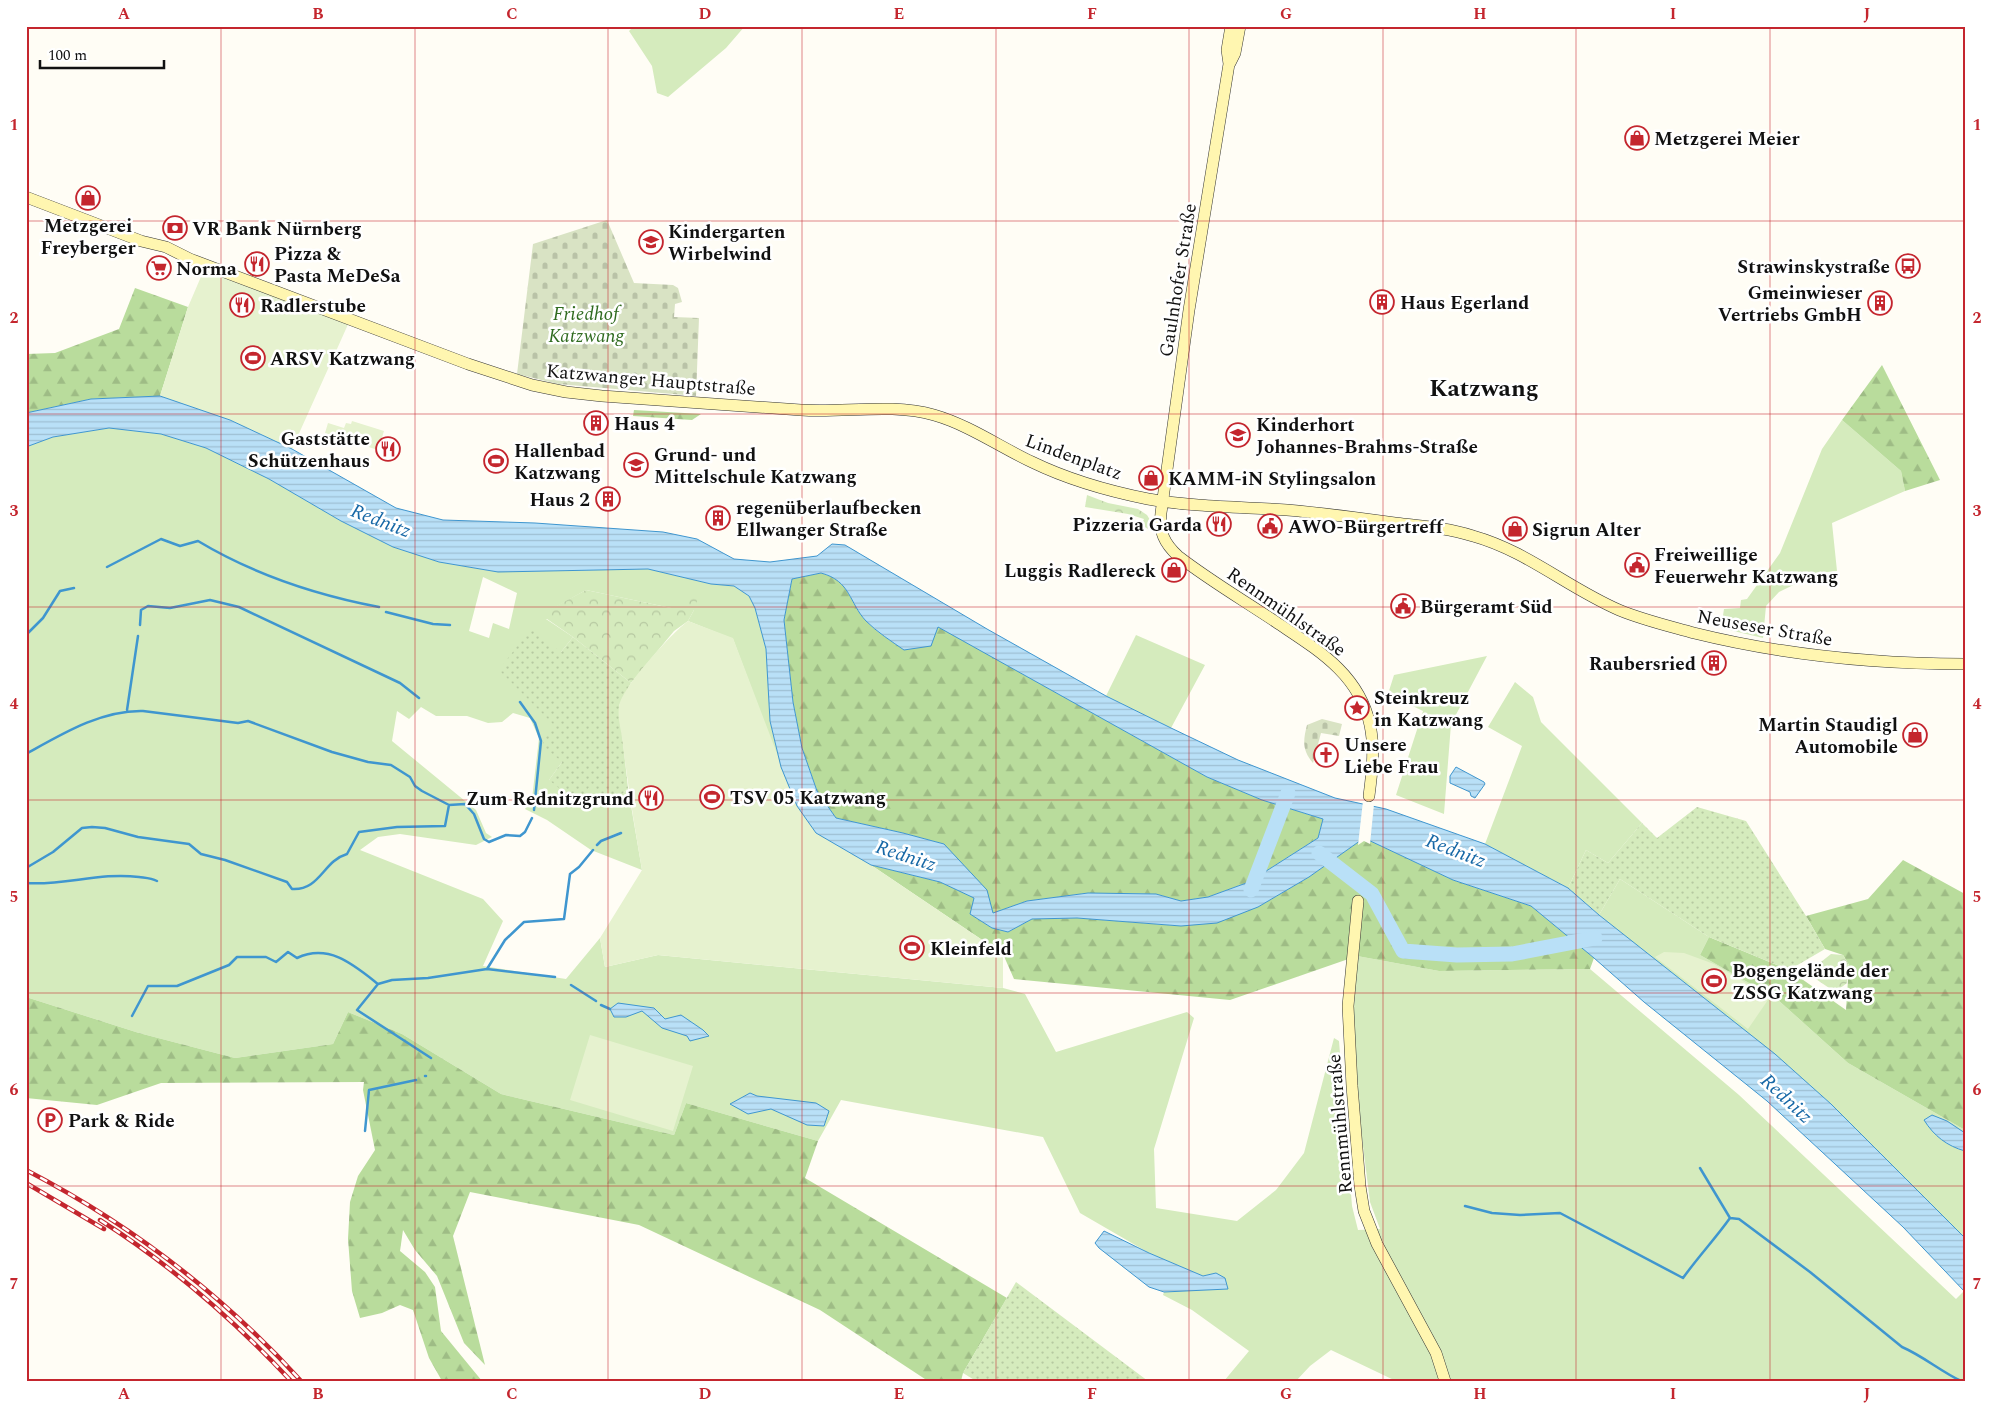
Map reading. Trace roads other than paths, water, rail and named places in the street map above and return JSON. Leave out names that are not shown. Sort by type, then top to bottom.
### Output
[{"type":"main road","name":"Gaulnhofer Straße","points":[[1163,501],[1188,317],[1229,64],[1227,50],[1231,26]]},
{"type":"main road","name":"Gaulnhofer Straße","points":[[1229,64],[1235,53],[1240,26]]},
{"type":"main road","name":"Katzwanger Hauptstraße","points":[[26,197],[141,241],[164,254],[190,259],[474,366],[544,388],[602,396],[819,412],[881,409],[910,410],[944,418],[976,434]]},
{"type":"main road","name":"Lindenplatz","points":[[976,434],[1035,464],[1107,490],[1163,501],[1288,510],[1453,531],[1505,546],[1533,560],[1569,582]]},
{"type":"main road","name":"Rennmühlstraße","points":[[1163,501],[1160,532],[1171,550],[1190,565],[1325,655],[1349,679],[1363,702],[1371,731],[1373,754],[1369,796]]},
{"type":"main road","name":"Neuseser Straße","points":[[1569,582],[1603,602],[1634,616],[1738,643],[1790,652],[1871,662],[1965,664]]},
{"type":"main road","name":"Rennmühlstraße","points":[[1358,901],[1348,1006],[1352,1086],[1360,1186],[1364,1211],[1377,1244],[1436,1353],[1445,1381]]},
{"type":"water","points":[[160,396],[230,420],[292,449],[396,508],[443,520],[535,523],[663,532],[697,539],[734,559],[770,562],[817,556],[832,544],[845,545],[987,629],[1106,696],[1238,760],[1335,798],[1386,809],[1485,844],[1568,888],[1599,915],[1775,1054],[1831,1104],[1965,1238],[1965,1292],[1903,1227],[1767,1101],[1644,1002],[1531,906],[1453,880],[1364,838],[1309,877],[1258,907],[1217,923],[1181,926],[1077,918],[1032,919],[1008,932],[992,928],[970,914],[974,898],[940,882],[871,865],[816,833],[797,806],[781,767],[770,721],[766,649],[755,608],[749,596],[734,586],[711,584],[648,569],[498,572],[439,562],[393,547],[341,521],[269,479],[206,448],[161,434],[109,428],[53,437],[26,447],[26,413],[91,399]],"holes":[[[821,573],[831,577],[844,587],[866,621],[879,633],[904,650],[931,646],[938,627],[1207,777],[1262,800],[1323,819],[1318,838],[1249,882],[1208,897],[1181,901],[1156,894],[1088,893],[1027,901],[993,913],[987,890],[944,844],[836,818],[817,791],[802,748],[793,702],[784,620],[792,579]]]},
{"type":"water","points":[[1456,767],[1484,782],[1485,784],[1475,798],[1471,796],[1470,792],[1450,783],[1450,776]]},
{"type":"water","points":[[618,1003],[654,1008],[665,1019],[681,1015],[709,1036],[690,1041],[687,1036],[662,1028],[642,1011],[626,1017],[614,1017],[610,1009]]},
{"type":"water","points":[[750,1093],[757,1096],[816,1103],[829,1111],[824,1126],[807,1125],[771,1109],[748,1114],[730,1104]]},
{"type":"water","points":[[1932,1115],[1947,1121],[1965,1133],[1965,1151],[1942,1140],[1932,1131],[1924,1120]]},
{"type":"water","points":[[1104,1231],[1203,1276],[1216,1273],[1225,1278],[1228,1289],[1164,1292],[1149,1287],[1099,1248],[1095,1243]]},
{"type":"waterway","points":[[107,567],[161,539],[180,546],[198,541],[241,564],[286,582],[309,590],[379,607]]},
{"type":"waterway","points":[[26,635],[43,618],[60,591],[74,588]]},
{"type":"waterway","points":[[140,625],[141,610],[148,606],[170,608],[210,600],[239,607],[400,683],[419,698]]},
{"type":"waterway","points":[[386,612],[433,624],[450,625]]},
{"type":"waterway","points":[[127,710],[138,636]]},
{"type":"waterway","points":[[520,702],[535,723],[541,741],[534,810]]},
{"type":"waterway","points":[[26,754],[82,725],[112,714],[143,711],[238,723],[248,721],[332,752],[368,762],[391,765],[410,777],[415,786],[422,791],[449,805]]},
{"type":"waterway","name":"Rednitz","points":[[1251,890],[1288,793]]},
{"type":"waterway","points":[[26,868],[53,852],[82,828],[105,828],[138,837],[189,844],[201,854],[225,860],[287,882],[292,889],[309,885],[332,863],[347,854],[359,832],[397,827],[445,826],[449,805],[465,804],[474,814],[484,839],[489,842],[506,835],[520,836],[525,832],[532,818]]},
{"type":"waterway","points":[[597,845],[601,841],[621,833]]},
{"type":"waterway","points":[[431,1058],[357,1010],[378,984],[392,980],[428,978],[487,969],[505,940],[524,922],[564,919],[570,874],[579,867],[593,850]]},
{"type":"waterway","name":"Rednitz","points":[[1319,853],[1372,894],[1403,951],[1457,955],[1512,954],[1595,938]]},
{"type":"waterway","points":[[26,883],[54,883],[110,876],[148,878],[157,881]]},
{"type":"waterway","points":[[132,1016],[148,986],[177,986],[229,965],[237,957],[266,957],[276,962],[288,952],[297,958],[320,953],[340,958],[350,963],[378,984]]},
{"type":"waterway","points":[[487,969],[555,977]]},
{"type":"waterway","points":[[571,985],[596,1001]]},
{"type":"waterway","points":[[601,1005],[610,1009]]},
{"type":"waterway","points":[[365,1131],[369,1090],[416,1080]]},
{"type":"waterway","points":[[1700,1168],[1730,1218],[1739,1219],[1810,1272],[1902,1347],[1961,1381]]},
{"type":"waterway","points":[[1465,1206],[1492,1213],[1520,1215],[1560,1213],[1683,1278],[1730,1218]]},
{"type":"railway","points":[[26,1170],[102,1214],[173,1263],[239,1319],[301,1381]]},
{"type":"railway","points":[[26,1183],[104,1229]]},
{"type":"railway","points":[[100,1220],[152,1255],[200,1294],[247,1336],[291,1381]]},
{"type":"place","name":"Metzgerei Meier","points":[[1637,138]]},
{"type":"place","name":"Metzgerei Freyberger","points":[[88,198]]},
{"type":"place","name":"VR Bank Nürnberg","points":[[175,228]]},
{"type":"place","name":"Kindergarten Wirbelwind","points":[[651,242]]},
{"type":"place","name":"Pizza & Pasta MeDeSa","points":[[257,264]]},
{"type":"place","name":"Strawinskystraße","points":[[1908,266]]},
{"type":"place","name":"Norma","points":[[159,268]]},
{"type":"place","name":"Haus Egerland","points":[[1382,302]]},
{"type":"place","name":"Gmeinwieser Vertriebs GmbH","points":[[1880,303]]},
{"type":"place","name":"Radlerstube","points":[[242,305]]},
{"type":"place","name":"ARSV Katzwang","points":[[253,358]]},
{"type":"place","name":"Haus 4","points":[[596,423]]},
{"type":"place","name":"Kinderhort Johannes-Brahms-Straße","points":[[1238,435]]},
{"type":"place","name":"Gaststätte Schützenhaus","points":[[388,449]]},
{"type":"place","name":"Hallenbad Katzwang","points":[[496,461]]},
{"type":"place","name":"Grund- und Mittelschule Katzwang","points":[[636,465]]},
{"type":"place","name":"KAMM-iN Stylingsalon","points":[[1151,478]]},
{"type":"place","name":"Haus 2","points":[[608,499]]},
{"type":"place","name":"regenüberlaufbecken Ellwanger Straße","points":[[718,518]]},
{"type":"place","name":"Pizzeria Garda","points":[[1219,524]]},
{"type":"place","name":"AWO-Bürgertreff","points":[[1270,526]]},
{"type":"place","name":"Sigrun Alter","points":[[1515,529]]},
{"type":"place","name":"Freiweillige Feuerwehr Katzwang","points":[[1637,565]]},
{"type":"place","name":"Luggis Radlereck","points":[[1174,570]]},
{"type":"place","name":"Bürgeramt Süd","points":[[1403,606]]},
{"type":"place","name":"Raubersried","points":[[1714,663]]},
{"type":"place","name":"Steinkreuz in Katzwang","points":[[1357,708]]},
{"type":"place","name":"Martin Staudigl Automobile","points":[[1915,735]]},
{"type":"place","name":"Unsere Liebe Frau","points":[[1326,755]]},
{"type":"place","name":"TSV 05 Katzwang","points":[[712,797]]},
{"type":"place","name":"Zum Rednitzgrund","points":[[651,798]]},
{"type":"place","name":"Kleinfeld","points":[[912,948]]},
{"type":"place","name":"Bogengelände der ZSSG Katzwang","points":[[1714,981]]},
{"type":"place","name":"Park & Ride","points":[[50,1120]]},
{"type":"district","name":"Katzwang","points":[[1484,388]]},
{"type":"park label","name":"Friedhof Katzwang","points":[[586,324]]}]
